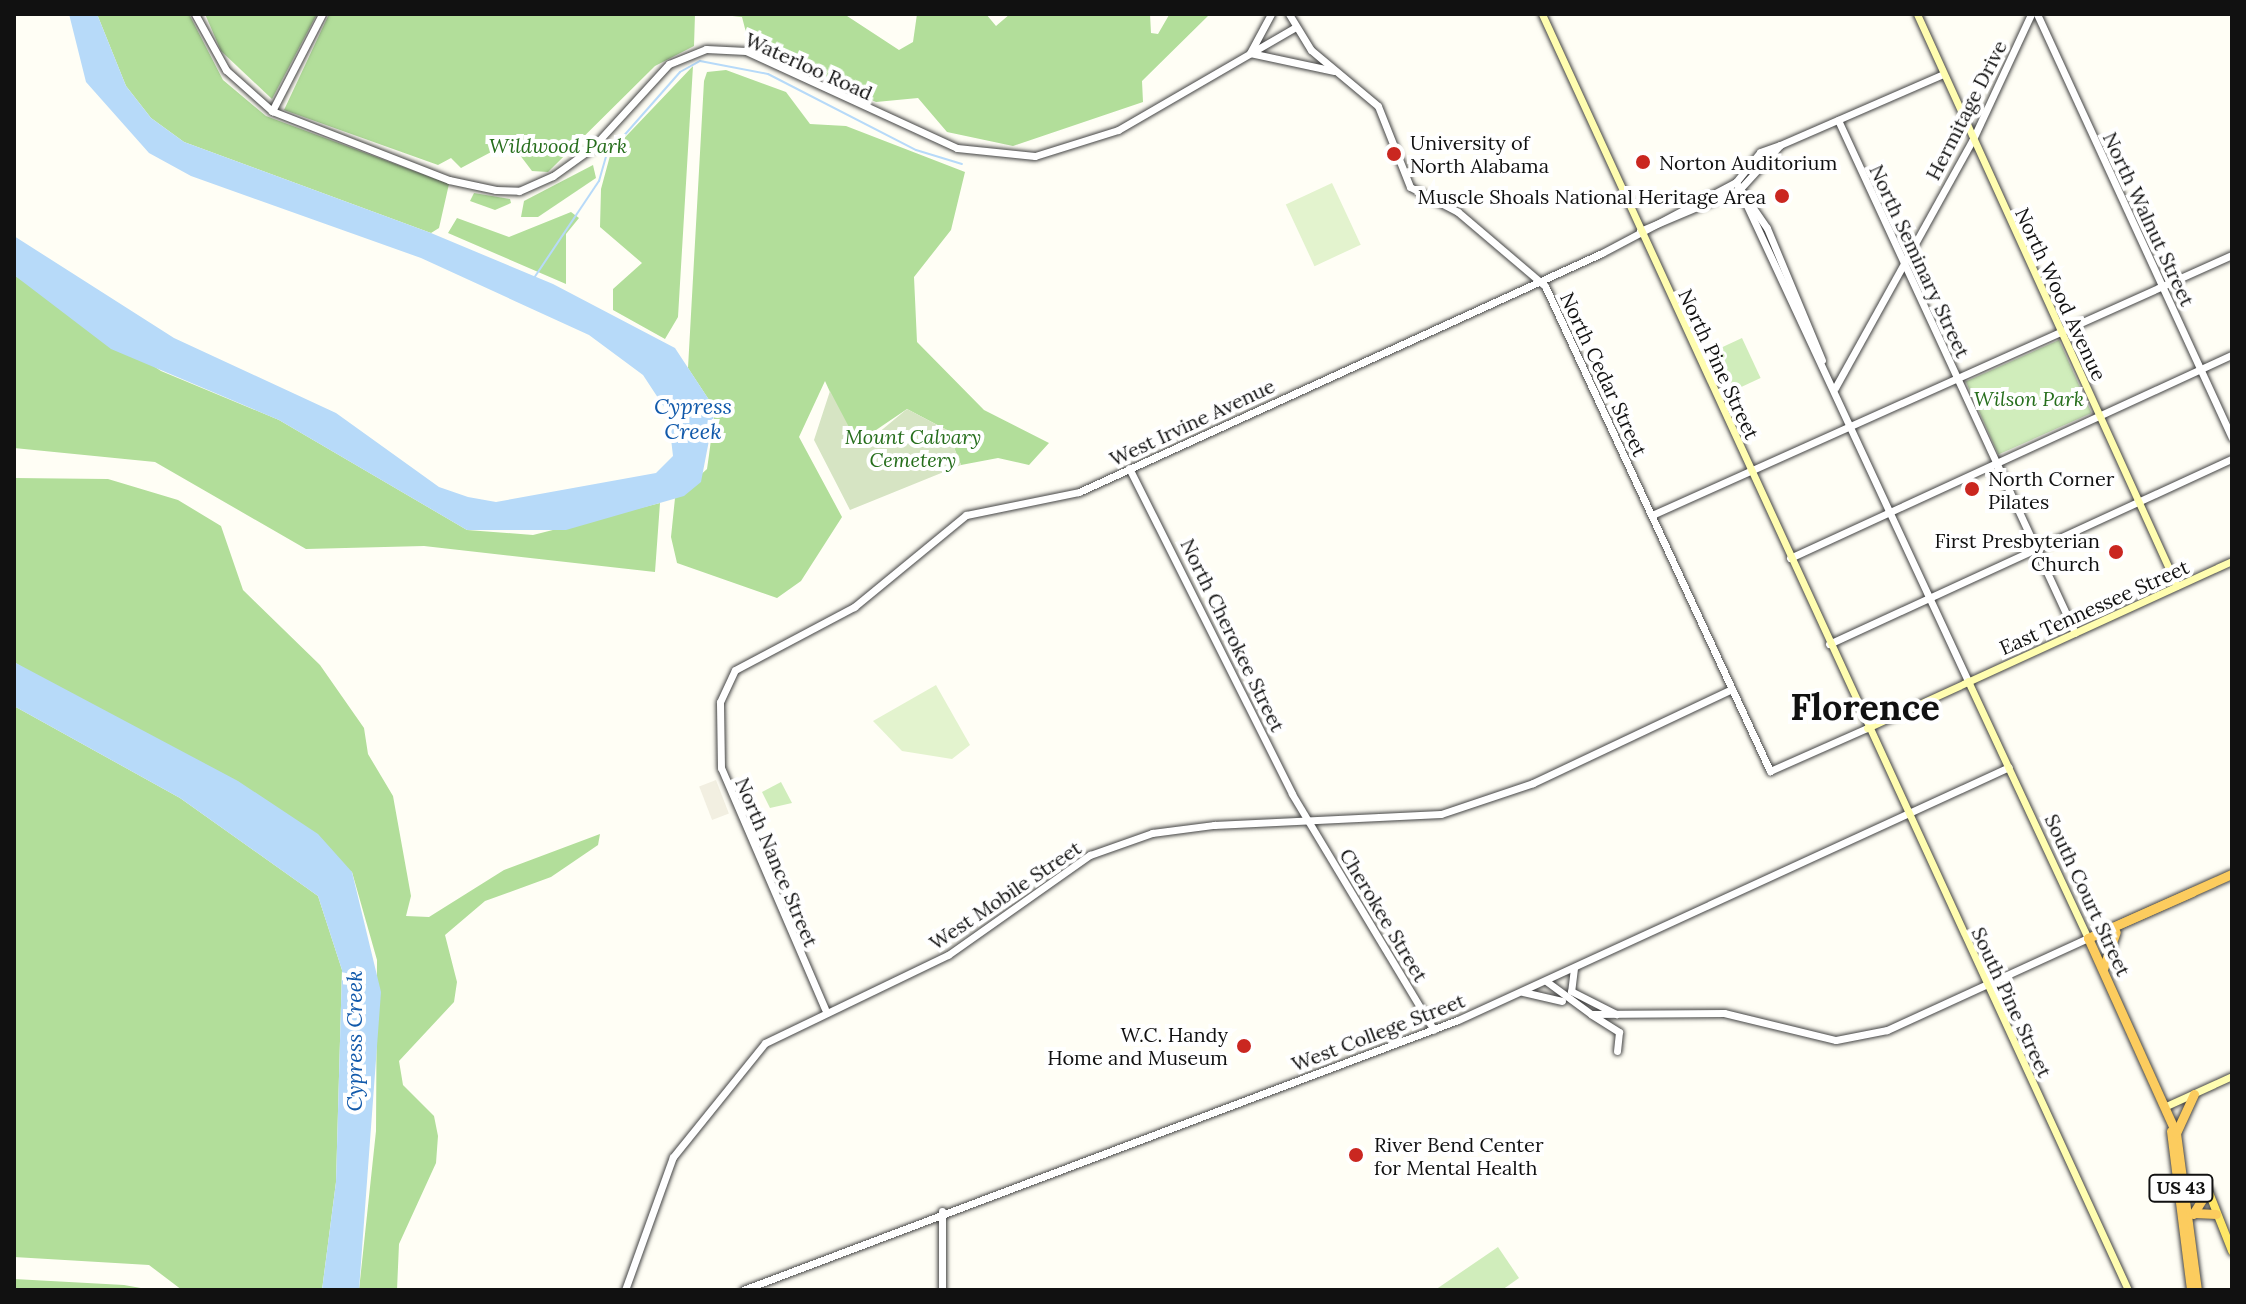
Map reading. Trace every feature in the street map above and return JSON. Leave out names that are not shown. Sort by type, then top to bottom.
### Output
[{"type":"highway","points":[[2088,938],[2232,874]]},
{"type":"highway","points":[[2088,938],[2118,930],[2192,892]]},
{"type":"highway","points":[[2103,969],[2118,930]]},
{"type":"highway","name":"South Court Street","points":[[2088,938],[2174,1130]]},
{"type":"highway","points":[[2174,1130],[2194,1094]]},
{"type":"highway","name":"US 43","points":[[2174,1130],[2192,1215],[2197,1290]]},
{"type":"highway","name":"US 43","points":[[2174,1130],[2191,1290]]},
{"type":"highway","points":[[2188,1188],[2208,1190],[2192,1215]]},
{"type":"highway","points":[[2192,1215],[2202,1208],[2216,1214]]},
{"type":"main road","name":"North Pine Street","points":[[1542,14],[1867,728]]},
{"type":"main road","name":"North Wood Avenue","points":[[1917,14],[2177,586]]},
{"type":"main road","name":"East Tennessee Street","points":[[1867,728],[2232,561]]},
{"type":"main road","name":"South Court Street","points":[[1968,681],[2088,938]]},
{"type":"main road","name":"South Pine Street","points":[[1867,728],[2128,1290]]},
{"type":"main road","points":[[2164,1107],[2232,1076]]},
{"type":"main road","points":[[2208,1190],[2232,1251]]},
{"type":"street","name":"Waterloo Road","points":[[195,14],[226,70],[272,111],[463,185],[519,191],[592,148],[669,64],[706,49],[746,51],[938,141],[1015,157],[1056,154],[1118,130],[1294,28]]},
{"type":"street","points":[[272,111],[322,14]]},
{"type":"street","points":[[1271,14],[1250,53],[1339,72]]},
{"type":"street","points":[[1289,14],[1294,28]]},
{"type":"street","name":"Hermitage Drive","points":[[1835,388],[1973,139],[2031,14]]},
{"type":"street","name":"North Walnut Street","points":[[2037,14],[2232,437]]},
{"type":"street","name":"North Cedar Street","points":[[1294,28],[1378,106],[1410,187],[1458,212],[1540,281],[1770,771],[1867,728]]},
{"type":"street","points":[[1738,185],[1760,152],[1943,74]]},
{"type":"street","name":"North Seminary Street","points":[[1838,120],[2075,633]]},
{"type":"street","points":[[1738,185],[1756,172],[1780,145]]},
{"type":"street","points":[[1752,200],[1756,172]]},
{"type":"street","points":[[1738,185],[1752,200],[1767,228],[1822,360]]},
{"type":"street","points":[[1738,185],[1835,388],[1968,681]]},
{"type":"street","name":"West Irvine Avenue","points":[[769,650],[854,607],[966,515],[1079,492],[1540,281],[1738,185]]},
{"type":"street","points":[[1758,232],[1767,228]]},
{"type":"street","points":[[1652,515],[2232,255]]},
{"type":"street","points":[[1790,558],[2232,355]]},
{"type":"street","points":[[1829,644],[2232,459]]},
{"type":"street","name":"North Cherokee Street","points":[[1129,468],[1306,816]]},
{"type":"street","name":"North Nance Street","points":[[769,650],[726,681],[719,759],[825,1009]]},
{"type":"street","name":"West Mobile Street","points":[[625,1290],[661,1182],[694,1127],[765,1043],[825,1009],[948,955],[1110,846],[1185,828],[1306,816],[1405,821],[1441,814],[1533,783],[1732,689]]},
{"type":"street","name":"West College Street","points":[[743,1290],[942,1211],[1434,1030],[2009,767]]},
{"type":"street","name":"Cherokee Street","points":[[1306,816],[1434,1030]]},
{"type":"street","points":[[1591,1014],[1710,1012],[1819,1040],[1854,1039],[2088,938]]},
{"type":"street","points":[[1574,968],[1571,991],[1618,1015]]},
{"type":"street","points":[[1546,981],[1568,1003]]},
{"type":"street","points":[[1521,992],[1568,1003],[1591,1014],[1619,1032],[1617,1051]]},
{"type":"street","points":[[942,1211],[942,1290]]},
{"type":"green space","points":[[97,14],[189,14],[223,80],[266,116],[449,184],[439,228],[431,233],[184,142],[151,118],[126,86]]},
{"type":"green space","points":[[205,14],[317,14],[272,99],[221,51]]},
{"type":"green space","name":"Wildwood Park","points":[[329,14],[695,14],[694,46],[655,66],[548,172],[532,171],[510,142],[461,168],[451,158],[438,165],[284,110]]},
{"type":"green space","points":[[713,14],[844,14],[899,50],[913,42],[917,14],[986,14],[996,26],[1010,14],[1150,14],[1151,33],[1158,34],[1169,15],[1210,14],[1142,81],[1143,102],[1013,146],[947,132],[918,98],[876,102],[749,44],[742,17]]},
{"type":"green space","points":[[693,66],[678,317],[665,339],[613,310],[613,289],[642,263],[600,227],[601,189],[611,152]]},
{"type":"green space","points":[[726,70],[786,92],[810,124],[846,126],[965,172],[951,230],[914,277],[917,342],[984,410],[1049,443],[1029,465],[998,458],[961,465],[947,430],[907,409],[854,445],[825,381],[799,437],[842,517],[801,581],[777,598],[677,563],[671,537],[675,498],[707,469],[715,409],[688,368],[704,81],[707,72]]},
{"type":"green space","points":[[593,165],[596,178],[538,217],[521,217],[524,201]]},
{"type":"green space","points":[[1332,183],[1361,245],[1315,266],[1286,205]]},
{"type":"green space","points":[[474,193],[510,199],[511,203],[495,210],[470,201]]},
{"type":"green space","points":[[571,212],[579,218],[566,234],[566,284],[448,233],[457,218],[509,237]]},
{"type":"green space","points":[[14,275],[161,371],[279,420],[467,530],[533,535],[660,503],[655,572],[424,546],[306,549],[155,462],[14,448]]},
{"type":"green space","points":[[1742,338],[1761,378],[1729,393],[1710,353]]},
{"type":"green space","name":"Wilson Park","points":[[2059,340],[2092,413],[1998,455],[1966,381]]},
{"type":"green space","name":"Mount Calvary Cemetery","points":[[830,391],[860,448],[907,409],[947,430],[961,465],[850,510],[814,440]]},
{"type":"green space","points":[[14,478],[108,479],[178,500],[221,526],[243,590],[320,665],[364,728],[368,754],[393,796],[411,896],[406,916],[429,917],[504,870],[600,834],[598,845],[551,877],[485,901],[445,935],[457,982],[454,1002],[399,1061],[403,1085],[434,1116],[438,1136],[436,1163],[399,1244],[397,1290],[359,1290],[376,1131],[377,960],[352,872],[14,662]]},
{"type":"green space","points":[[936,685],[970,745],[952,759],[902,751],[873,721]]},
{"type":"green space","points":[[14,706],[180,798],[318,896],[342,970],[336,1182],[322,1290],[182,1290],[149,1265],[14,1257]]},
{"type":"green space","points":[[781,782],[792,803],[770,808],[762,792]]},
{"type":"green space","points":[[1498,1247],[1519,1278],[1502,1290],[1435,1290]]},
{"type":"green space","points":[[14,1279],[124,1285],[152,1290],[14,1290]]},
{"type":"shaded area","points":[[716,780],[729,814],[712,820],[699,786]]},
{"type":"water","name":"Cypress Creek","points":[[69,14],[97,14],[126,86],[151,118],[184,142],[431,233],[553,284],[675,348],[715,409],[701,482],[684,496],[566,530],[467,530],[279,420],[111,349],[14,275],[14,236],[174,338],[336,413],[439,487],[468,497],[496,502],[656,473],[673,456],[668,413],[643,375],[589,335],[421,258],[191,176],[149,153],[86,82]]},
{"type":"water","name":"Cypress Creek","points":[[14,662],[238,781],[318,834],[352,872],[381,992],[359,1290],[322,1290],[336,1182],[342,970],[318,896],[180,798],[14,706]]},
{"type":"waterway","points":[[534,278],[599,181],[606,156],[680,72],[700,61],[768,74],[916,150],[962,164]]},
{"type":"place","name":"University of North Alabama","points":[[1394,154]]},
{"type":"place","name":"Norton Auditorium","points":[[1643,162]]},
{"type":"place","name":"Muscle Shoals National Heritage Area","points":[[1782,196]]},
{"type":"place","name":"North Corner Pilates","points":[[1972,489]]},
{"type":"place","name":"First Presbyterian Church","points":[[2116,552]]},
{"type":"place","name":"W.C. Handy Home and Museum","points":[[1244,1046]]},
{"type":"place","name":"River Bend Center for Mental Health","points":[[1356,1155]]},
{"type":"district","name":"Florence","points":[[1865,708]]}]
